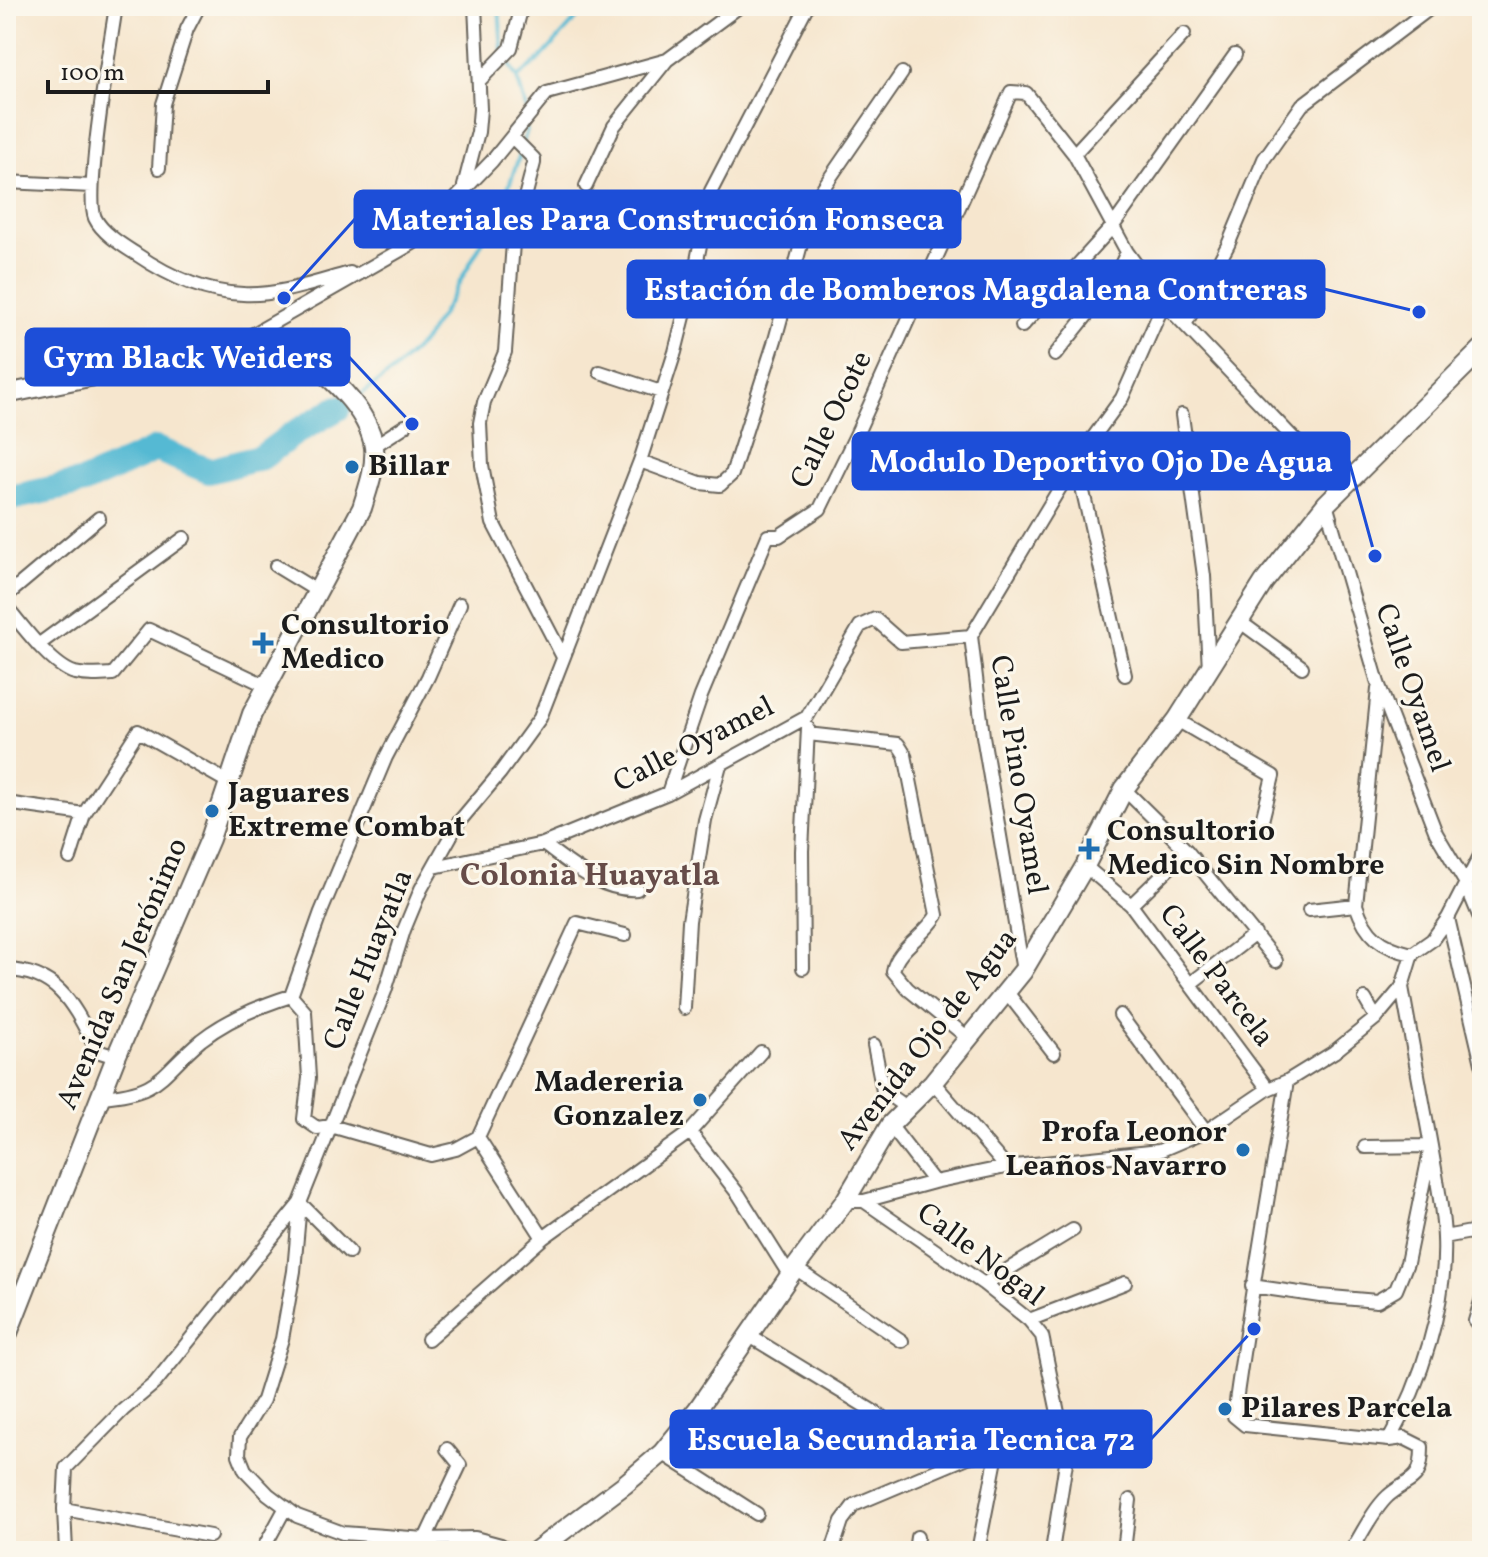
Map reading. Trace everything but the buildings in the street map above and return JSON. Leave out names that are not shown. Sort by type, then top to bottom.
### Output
[{"type":"street","points":[[116,6],[92,186],[94,217],[107,233],[157,268],[197,286],[243,294],[280,291],[361,271]]},
{"type":"street","points":[[159,168],[163,104],[187,29],[199,6]]},
{"type":"street","points":[[463,189],[478,132],[475,6]]},
{"type":"street","points":[[479,81],[511,48],[522,6]]},
{"type":"street","points":[[586,186],[614,126],[667,60],[740,6]]},
{"type":"street","name":"Calle Huayatla","points":[[508,1551],[501,1545],[475,1538],[425,1539],[343,1533],[297,1516],[245,1470],[239,1455],[240,1437],[263,1400],[282,1339],[294,1271],[300,1203],[385,991],[404,930],[421,889],[458,823],[540,718],[640,461],[675,352],[711,191],[807,6]]},
{"type":"street","points":[[1185,325],[1228,245],[1264,159],[1302,105],[1433,6]]},
{"type":"street","points":[[1184,34],[1074,154],[1127,252],[1164,303],[1341,488]]},
{"type":"street","points":[[1022,326],[1113,226],[1235,55]]},
{"type":"street","points":[[226,349],[413,243],[512,137],[547,93],[667,60]]},
{"type":"street","points":[[640,461],[700,483],[720,485],[732,474],[775,340],[812,204],[902,73]]},
{"type":"street","name":"Calle Ocote","points":[[668,793],[701,696],[768,536],[779,536],[820,509],[1011,92],[1026,93],[1074,154]]},
{"type":"street","points":[[512,137],[534,159],[513,243],[505,352],[482,412],[482,465],[493,523],[563,657]]},
{"type":"street","points":[[6,182],[92,186]]},
{"type":"street","points":[[1055,355],[1112,284],[1127,252]]},
{"type":"street","name":"Calle Pino Oyamel","points":[[1023,971],[983,736],[971,636],[1076,461],[1122,398],[1164,303]]},
{"type":"street","points":[[6,394],[226,349],[294,356],[323,372],[340,386],[374,446],[405,426]]},
{"type":"street","name":"Avenida Ojo de Agua","points":[[536,1551],[662,1453],[697,1410],[793,1272],[855,1201],[890,1125],[933,1082],[1023,971],[1085,866],[1124,789],[1177,720],[1264,582],[1326,504],[1482,349]]},
{"type":"street","points":[[600,372],[661,392]]},
{"type":"street","points":[[1182,415],[1204,576],[1209,669]]},
{"type":"street","name":"Avenida San Jerónimo","points":[[6,1338],[116,1057],[210,839],[252,714],[362,508],[373,475],[374,446]]},
{"type":"street","points":[[1076,461],[1125,675]]},
{"type":"street","name":"Calle Oyamel","points":[[1326,504],[1378,683],[1436,833],[1465,882],[1482,923]]},
{"type":"street","points":[[6,596],[99,518]]},
{"type":"street","points":[[38,645],[184,538]]},
{"type":"street","points":[[276,566],[317,591]]},
{"type":"street","points":[[101,1097],[138,1092],[163,1078],[200,1041],[229,1021],[291,996],[321,912],[386,757],[428,677],[460,604]]},
{"type":"street","points":[[6,606],[38,645],[71,672],[93,676],[113,674],[149,630],[267,686]]},
{"type":"street","name":"Calle Oyamel","points":[[434,867],[543,844],[668,793],[807,717],[860,626],[875,619],[901,642],[971,636]]},
{"type":"street","points":[[1239,621],[1302,667]]},
{"type":"street","points":[[1378,683],[1356,905],[1362,924],[1387,948],[1412,954]]},
{"type":"street","points":[[803,968],[802,851],[807,717]]},
{"type":"street","points":[[1177,720],[1273,776],[1260,829]]},
{"type":"street","points":[[70,858],[84,814],[138,731],[228,782]]},
{"type":"street","points":[[808,734],[898,744],[905,755],[937,915],[931,925],[894,960],[893,971],[908,989],[968,1038]]},
{"type":"street","points":[[684,1008],[689,921],[705,820],[720,765]]},
{"type":"street","points":[[1124,789],[1187,851],[1276,961]]},
{"type":"street","points":[[6,803],[84,814]]},
{"type":"street","points":[[543,844],[603,883],[626,890],[637,889]]},
{"type":"street","points":[[1131,905],[1187,851]]},
{"type":"street","points":[[855,1201],[1006,1167],[1159,1151],[1206,1131],[1268,1089],[1334,1052],[1376,1018],[1402,987],[1412,954],[1432,940],[1448,918],[1482,852]]},
{"type":"street","name":"Calle Parcela","points":[[1085,866],[1131,905],[1268,1089]]},
{"type":"street","points":[[1309,910],[1356,905]]},
{"type":"street","points":[[1448,918],[1482,1064]]},
{"type":"street","points":[[291,996],[305,1012],[309,1078],[304,1119],[317,1128],[331,1126],[431,1155],[456,1149],[478,1137],[577,923],[625,935]]},
{"type":"street","points":[[1190,984],[1255,934]]},
{"type":"street","points":[[6,970],[22,970],[49,979],[76,1012],[97,1051],[116,1057]]},
{"type":"street","points":[[1389,1440],[1412,1394],[1433,1326],[1444,1275],[1444,1237],[1431,1146],[1402,987]]},
{"type":"street","points":[[1006,991],[1054,1053]]},
{"type":"street","points":[[1365,999],[1376,1018]]},
{"type":"street","points":[[1120,1015],[1206,1131]]},
{"type":"street","points":[[874,1045],[883,1091],[907,1108]]},
{"type":"street","points":[[428,1339],[543,1238],[690,1132],[761,1052]]},
{"type":"street","points":[[1287,1081],[1252,1286],[1234,1416],[1245,1425],[1389,1440],[1404,1438],[1422,1447],[1422,1464],[1413,1482],[1387,1497],[1351,1551]]},
{"type":"street","points":[[933,1082],[1006,1167]]},
{"type":"street","points":[[890,1125],[934,1182]]},
{"type":"street","points":[[690,1132],[793,1272],[902,1341]]},
{"type":"street","points":[[478,1137],[543,1238]]},
{"type":"street","points":[[1365,1147],[1431,1146]]},
{"type":"street","points":[[1252,1286],[1377,1301],[1396,1290],[1407,1263],[1431,1146]]},
{"type":"street","name":"Calle Nogal","points":[[855,1201],[984,1284],[1029,1320],[1042,1336],[1067,1456],[1052,1551]]},
{"type":"street","points":[[66,1551],[66,1468],[123,1410],[155,1383],[300,1203],[349,1252]]},
{"type":"street","points":[[984,1284],[1073,1230]]},
{"type":"street","points":[[1444,1237],[1482,1230]]},
{"type":"street","points":[[1029,1320],[1125,1283]]},
{"type":"street","points":[[1475,1321],[1482,1298]]},
{"type":"street","points":[[748,1335],[881,1416]]},
{"type":"street","points":[[425,1539],[460,1465],[447,1449]]},
{"type":"street","points":[[662,1453],[757,1514]]},
{"type":"street","points":[[832,1551],[842,1521],[854,1505],[968,1457],[986,1453],[994,1456],[995,1464],[978,1551]]},
{"type":"street","points":[[1124,1551],[1130,1500]]},
{"type":"street","points":[[262,1551],[286,1507]]},
{"type":"street","points":[[64,1509],[210,1536]]},
{"type":"street","points":[[915,1551],[917,1537]]},
{"type":"waterway","points":[[499,6],[502,51]]},
{"type":"waterway","points":[[526,108],[517,78],[540,59],[588,6]]},
{"type":"waterway","points":[[506,59],[517,78]]},
{"type":"waterway","points":[[523,143],[527,130]]},
{"type":"waterway","points":[[359,396],[392,372],[423,342],[442,314],[502,206],[521,151]]},
{"type":"waterway","points":[[6,499],[84,482],[156,449],[209,471],[262,457],[293,434],[338,408]]},
{"type":"place","name":"Materiales Para Construcción Fonseca","points":[[284,298]]},
{"type":"place","name":"Estación de Bomberos Magdalena Contreras","points":[[1419,312]]},
{"type":"place","name":"Gym Black Weiders","points":[[412,424]]},
{"type":"place","name":"Billar","points":[[352,467]]},
{"type":"place","name":"Modulo Deportivo Ojo De Agua","points":[[1375,556]]},
{"type":"place","name":"Consultorio Medico","points":[[263,643]]},
{"type":"place","name":"Jaguares Extreme Combat","points":[[212,811]]},
{"type":"place","name":"Consultorio Medico Sin Nombre","points":[[1089,849]]},
{"type":"place","name":"Madereria Gonzalez","points":[[700,1100]]},
{"type":"place","name":"Profa Leonor Leaños Navarro","points":[[1243,1150]]},
{"type":"place","name":"Escuela Secundaria Tecnica 72","points":[[1254,1329]]},
{"type":"place","name":"Pilares Parcela","points":[[1225,1409]]},
{"type":"district","name":"Colonia Huayatla","points":[[590,877]]}]
